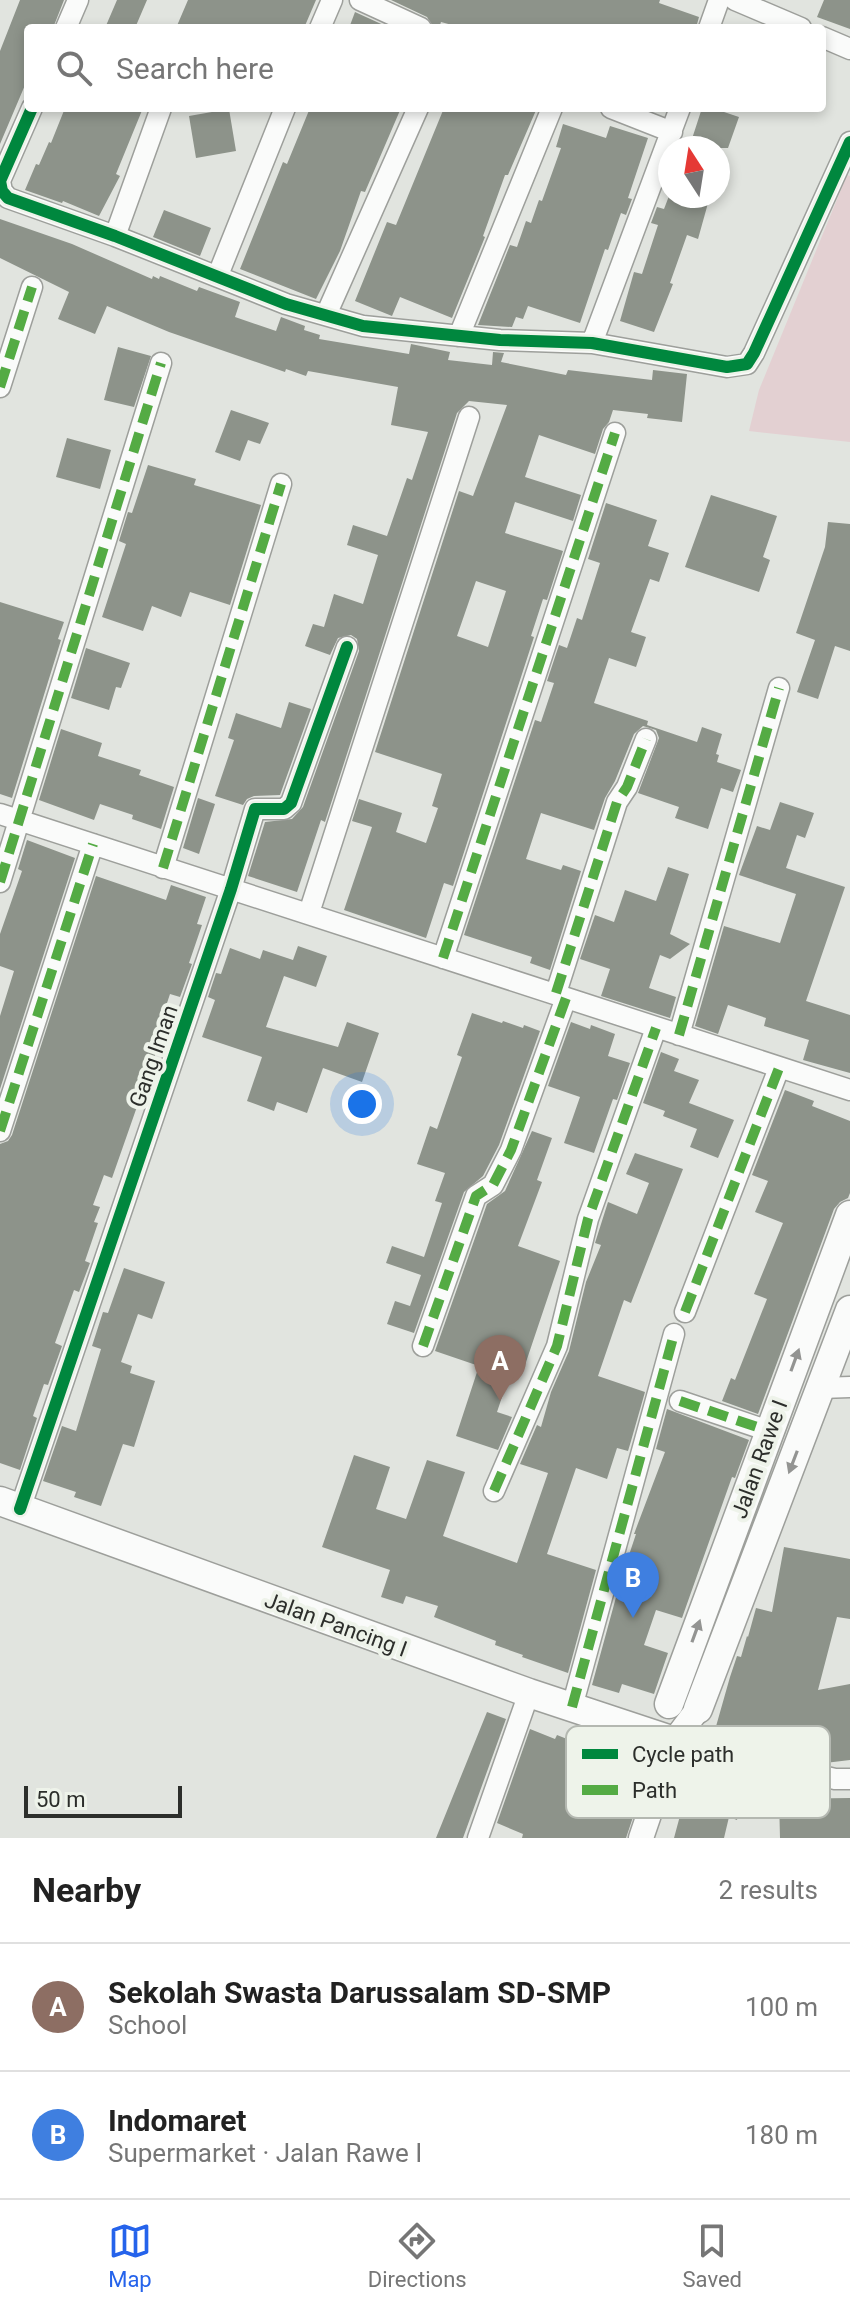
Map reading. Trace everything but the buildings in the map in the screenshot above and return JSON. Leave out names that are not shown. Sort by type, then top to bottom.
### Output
[{"type":"main road","name":"Jalan Rawe I","points":[[669,1704],[850,1215]]},
{"type":"main road","name":"Jalan Rawe I","points":[[698,1709],[850,1310]]},
{"type":"main road","name":"Jalan Pancing I","points":[[10,1505],[529,1693],[629,1726]]},
{"type":"street","points":[[68,24],[78,0]]},
{"type":"street","points":[[322,24],[332,0]]},
{"type":"street","points":[[360,0],[412,24]]},
{"type":"street","points":[[710,24],[719,0]]},
{"type":"street","points":[[735,0],[792,24]]},
{"type":"street","points":[[826,39],[850,49]]},
{"type":"street","points":[[30,112],[0,181],[2,191],[8,198],[218,275],[286,304],[363,326],[500,340],[592,343],[727,367],[747,364],[754,353],[850,142]]},
{"type":"street","points":[[115,236],[160,112]]},
{"type":"street","points":[[218,275],[281,112]]},
{"type":"street","points":[[326,315],[416,112]]},
{"type":"street","points":[[459,336],[550,112]]},
{"type":"street","points":[[621,112],[672,132]]},
{"type":"street","points":[[592,343],[679,112]]},
{"type":"street","points":[[0,387],[32,287]]},
{"type":"street","points":[[0,882],[10,817],[161,363]]},
{"type":"street","points":[[309,913],[469,417]]},
{"type":"street","points":[[443,958],[615,433]]},
{"type":"street","points":[[163,868],[281,484]]},
{"type":"street","name":"Gang Iman","points":[[10,1505],[231,889],[255,809],[284,809],[291,803],[347,647]]},
{"type":"street","points":[[679,1035],[779,688]]},
{"type":"street","points":[[423,1346],[476,1196],[493,1185],[511,1150],[561,996],[617,802],[627,787],[646,739]]},
{"type":"street","points":[[10,817],[850,1090]]},
{"type":"street","points":[[0,1131],[93,844]]},
{"type":"street","points":[[494,1491],[557,1346],[588,1219],[656,1028]]},
{"type":"street","points":[[685,1312],[779,1068]]},
{"type":"street","points":[[572,1707],[674,1334]]},
{"type":"street","points":[[821,1388],[850,1387]]},
{"type":"street","points":[[680,1401],[769,1431]]},
{"type":"street","points":[[478,1838],[529,1693]]},
{"type":"street","points":[[669,1704],[672,1726]]},
{"type":"street","points":[[685,1726],[698,1709]]},
{"type":"street","points":[[830,1778],[850,1779]]},
{"type":"street","points":[[641,1838],[648,1818]]},
{"type":"shaded area","points":[[847,175],[850,176],[850,442],[749,431],[759,390]]},
{"type":"marked path","points":[[0,387],[32,287]]},
{"type":"marked path","points":[[0,882],[161,363]]},
{"type":"marked path","points":[[443,958],[615,433]]},
{"type":"marked path","points":[[163,868],[281,484]]},
{"type":"marked path","points":[[679,1035],[779,688]]},
{"type":"marked path","points":[[556,993],[617,802],[627,787],[646,739]]},
{"type":"marked path","points":[[0,1131],[93,844]]},
{"type":"marked path","points":[[423,1346],[476,1196],[493,1185],[511,1150],[566,998]]},
{"type":"marked path","points":[[494,1491],[557,1346],[588,1219],[656,1028]]},
{"type":"marked path","points":[[685,1312],[779,1068]]},
{"type":"marked path","points":[[572,1707],[674,1334]]},
{"type":"marked path","points":[[680,1401],[769,1431]]},
{"type":"cycle path","points":[[30,112],[0,181],[2,191],[8,198],[115,236],[286,304],[363,326],[500,340],[592,343],[727,367],[747,364],[754,353],[850,142]]},
{"type":"cycle path","points":[[20,1509],[231,889],[255,809],[284,809],[291,803],[347,647]]},
{"type":"place","name":"Sekolah Swasta Darussalam SD-SMP","points":[[500,1401]]},
{"type":"place","name":"Indomaret","points":[[633,1618]]}]
